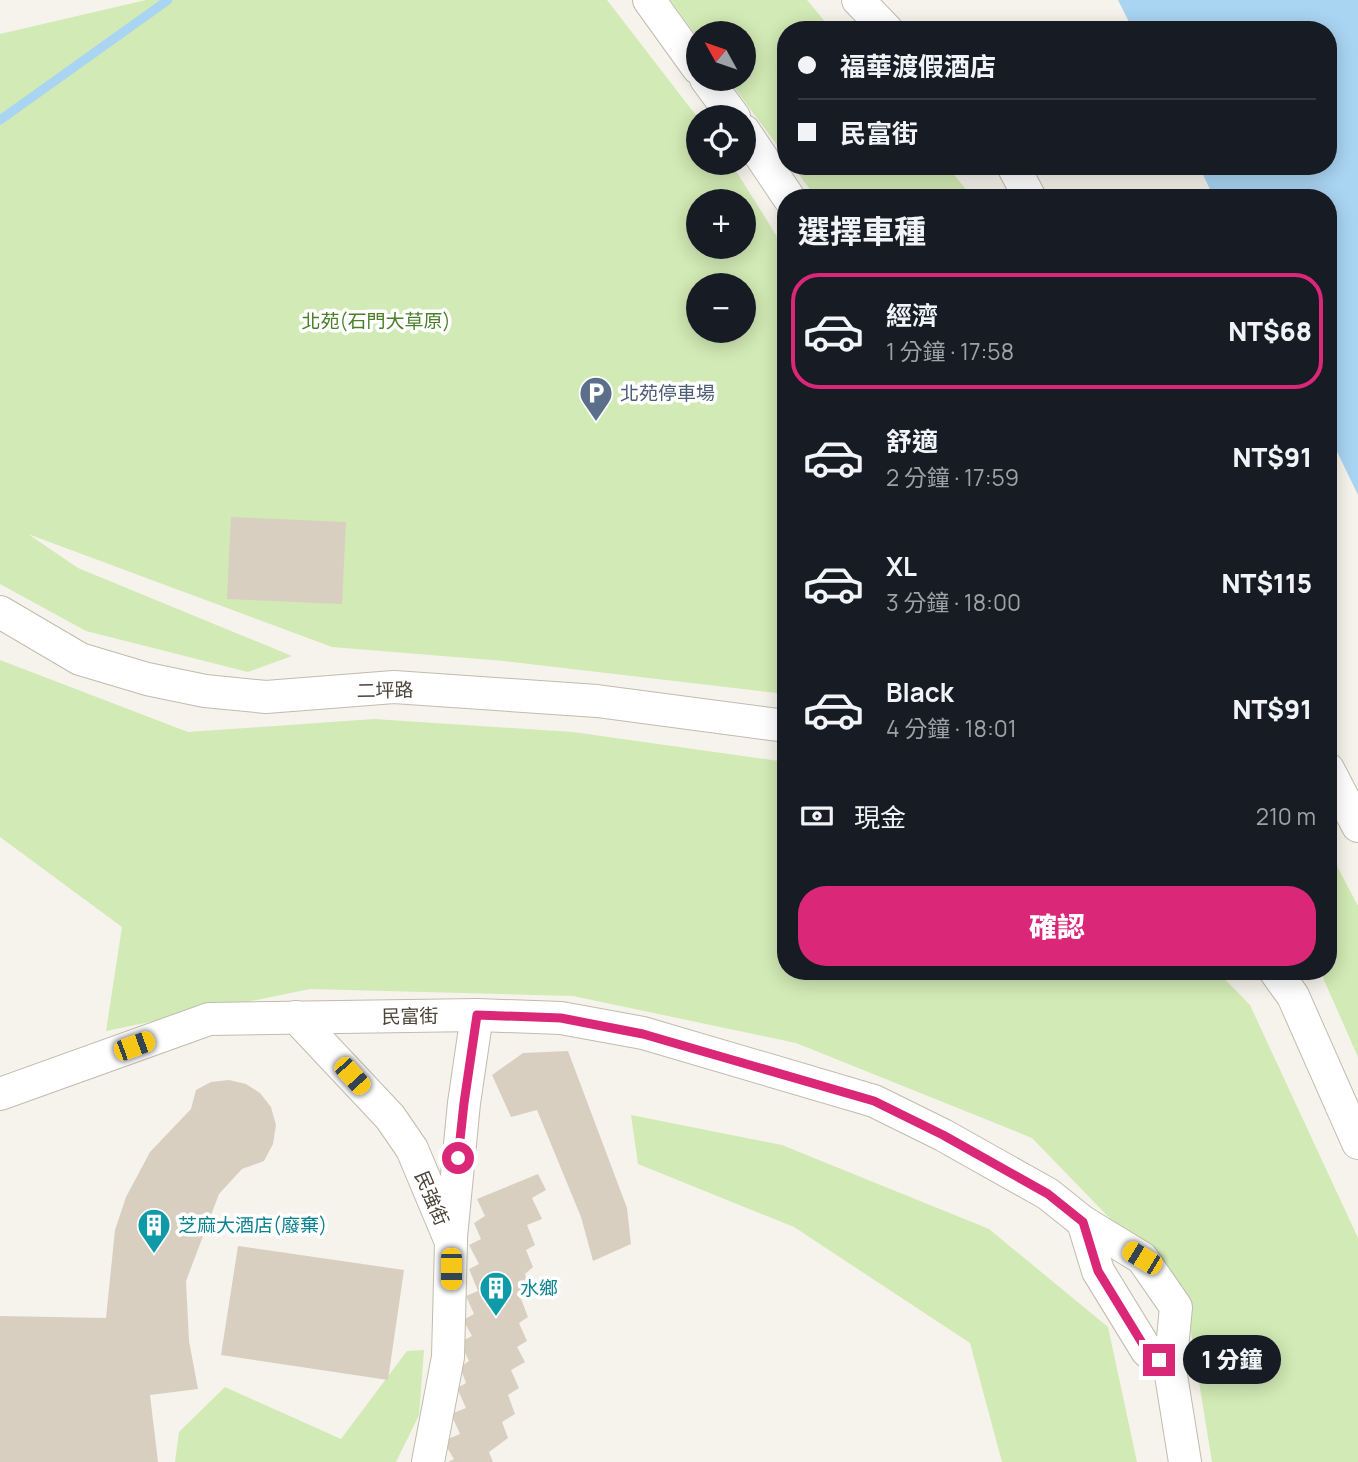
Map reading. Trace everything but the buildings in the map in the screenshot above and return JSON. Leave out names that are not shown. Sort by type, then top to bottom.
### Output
[{"type":"street","points":[[649,0],[686,51]]},
{"type":"street","points":[[858,0],[878,21]]},
{"type":"street","points":[[756,149],[783,189]]},
{"type":"street","name":"二坪路","points":[[0,612],[80,659],[147,679],[205,691],[266,696],[394,687],[597,701],[777,725]]},
{"type":"street","points":[[1337,786],[1358,826]]},
{"type":"street","points":[[1281,980],[1293,996],[1358,1143]]},
{"type":"street","points":[[451,1242],[464,1103],[477,1015]]},
{"type":"street","name":"民富街","points":[[0,1094],[209,1019],[477,1015],[561,1018],[643,1034],[874,1101],[1016,1174],[1048,1194],[1083,1222],[1142,1258],[1176,1307],[1170,1370],[1185,1462]]},
{"type":"street","name":"民強街","points":[[296,1017],[390,1116],[412,1149],[451,1242],[448,1357],[428,1462]]},
{"type":"street","points":[[1083,1222],[1098,1271],[1147,1351],[1170,1370]]},
{"type":"green space","name":"北苑(石門大草原)","points":[[146,0],[607,0],[688,105],[686,175],[738,175],[747,189],[686,189],[686,259],[756,259],[756,203],[777,237],[777,693],[504,661],[332,647],[28,534],[78,568],[292,656],[248,672],[86,631],[0,584],[0,34]]},
{"type":"green space","points":[[670,0],[807,0],[824,21],[777,21],[777,145],[756,117],[756,105],[747,105],[737,91],[756,91],[756,21],[686,22]]},
{"type":"green space","points":[[799,175],[954,175],[966,189],[810,189]]},
{"type":"green space","points":[[0,660],[188,732],[374,719],[573,732],[777,761],[777,980],[1226,980],[1250,1005],[1358,1238],[1358,1462],[1212,1462],[1185,1296],[1032,1138],[796,1043],[573,996],[310,989],[106,1031],[122,927],[0,837]]},
{"type":"green space","points":[[1337,866],[1358,906],[1358,1057],[1324,980],[1337,980]]},
{"type":"green space","points":[[631,1115],[782,1145],[989,1229],[1108,1327],[1137,1462],[1002,1462],[970,1343],[794,1227],[638,1164]]},
{"type":"green space","points":[[424,1350],[419,1415],[396,1462],[175,1462],[179,1432],[225,1387],[341,1439],[407,1351]]},
{"type":"water","points":[[1118,0],[1358,0],[1358,495],[1337,452],[1337,189],[1210,189],[1203,175],[1337,175],[1337,21],[1128,21]]},
{"type":"waterway","points":[[0,120],[168,0]]},
{"type":"place","name":"北苑停車場","points":[[596,423]]},
{"type":"place","name":"芝麻大酒店(廢棄)","points":[[154,1255]]},
{"type":"place","name":"水鄉","points":[[496,1318]]},
{"type":"route","points":[[458,1158],[477,1015],[561,1018],[643,1034],[740,1061],[874,1101],[1016,1174],[1048,1194],[1083,1222],[1098,1271],[1147,1351],[1159,1360]]}]
